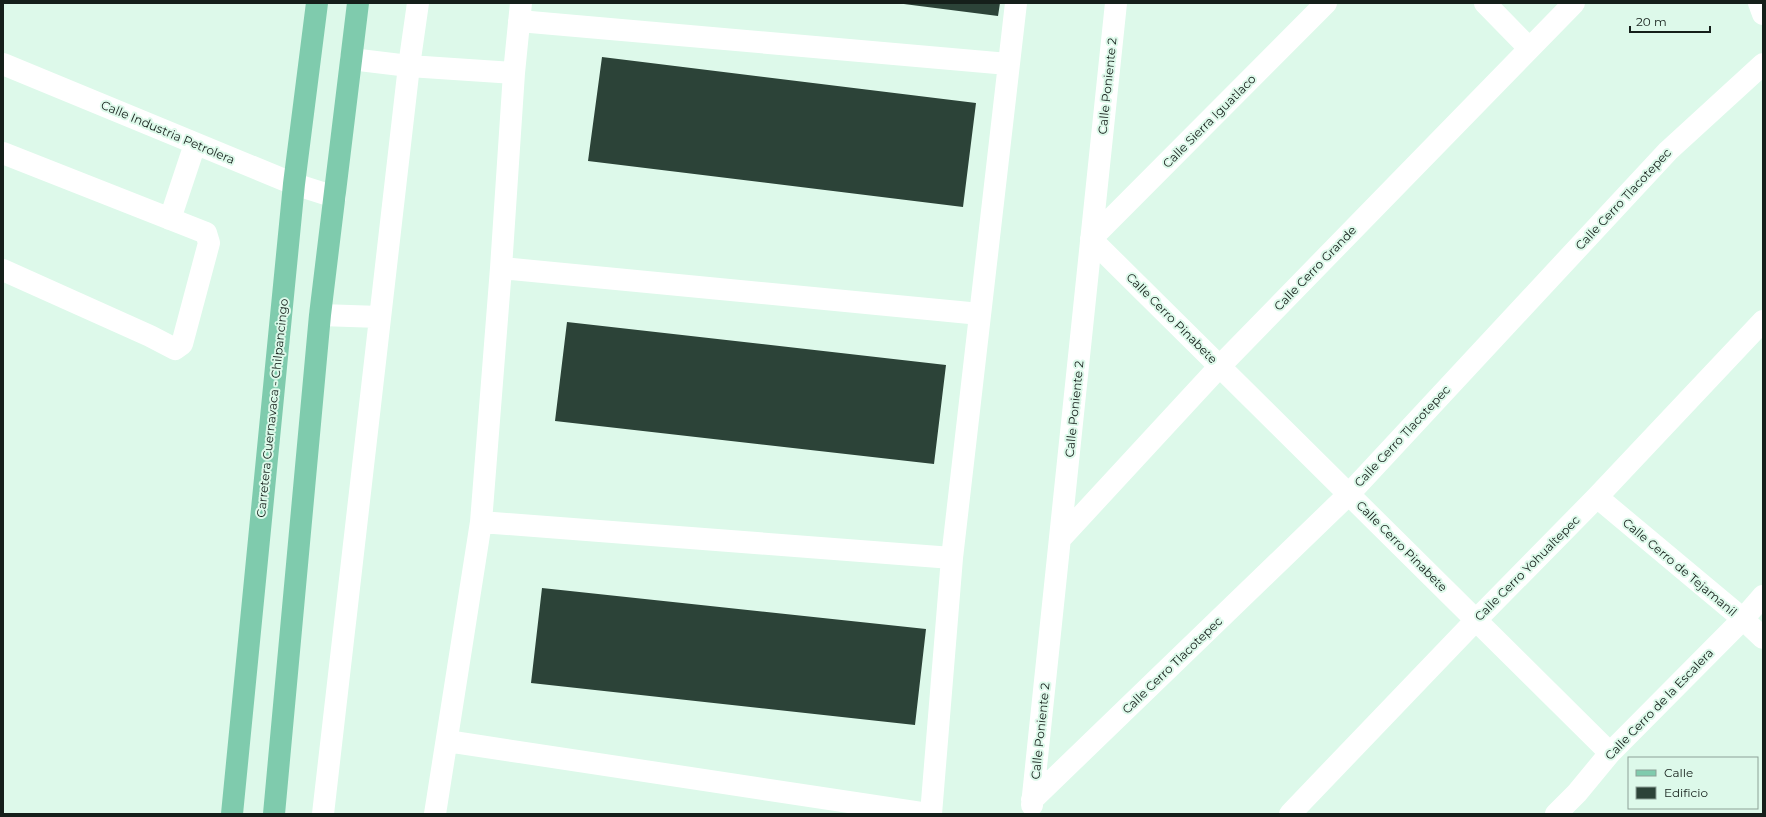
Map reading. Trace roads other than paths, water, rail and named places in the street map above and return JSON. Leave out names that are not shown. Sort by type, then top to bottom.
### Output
[{"type":"main road","name":"Carretera Cuernavaca - Chilpancingo","points":[[232,814],[294,184],[317,3]]},
{"type":"main road","points":[[274,814],[320,315],[358,3]]},
{"type":"street","points":[[324,814],[409,66],[418,3]]},
{"type":"street","points":[[447,741],[930,814],[952,558],[1016,3]]},
{"type":"street","name":"Calle Poniente 2","points":[[1032,807],[1116,3]]},
{"type":"street","name":"Calle Sierra Iguatlaco","points":[[1091,239],[1326,3]]},
{"type":"street","points":[[1485,3],[1529,48]]},
{"type":"street","name":"Calle Cerro Grande","points":[[1061,538],[1220,366],[1574,3]]},
{"type":"street","points":[[1759,3],[1763,14]]},
{"type":"street","points":[[435,814],[481,522],[501,268],[514,74],[520,12],[1008,64]]},
{"type":"street","points":[[352,58],[409,66],[514,74]]},
{"type":"street","name":"Calle Industria Petrolera","points":[[3,64],[294,184],[335,197]]},
{"type":"street","name":"Calle Cerro Tlacotepec","points":[[1032,807],[1349,494],[1668,151],[1763,64]]},
{"type":"street","points":[[170,219],[195,144]]},
{"type":"street","points":[[3,153],[206,233],[209,243],[182,344],[175,349],[150,336],[3,270]]},
{"type":"street","name":"Calle Cerro Pinabete","points":[[1091,239],[1610,753]]},
{"type":"street","points":[[501,268],[980,314]]},
{"type":"street","points":[[320,315],[380,317]]},
{"type":"street","name":"Calle Cerro Yohualtepec","points":[[1290,814],[1476,620],[1597,497],[1763,320]]},
{"type":"street","name":"Calle Cerro de Tejamanil","points":[[1597,497],[1743,619],[1763,638]]},
{"type":"street","points":[[481,522],[952,558]]},
{"type":"street","name":"Calle Cerro de la Escalera","points":[[1556,814],[1577,803],[1610,753],[1743,619],[1763,596]]}]
